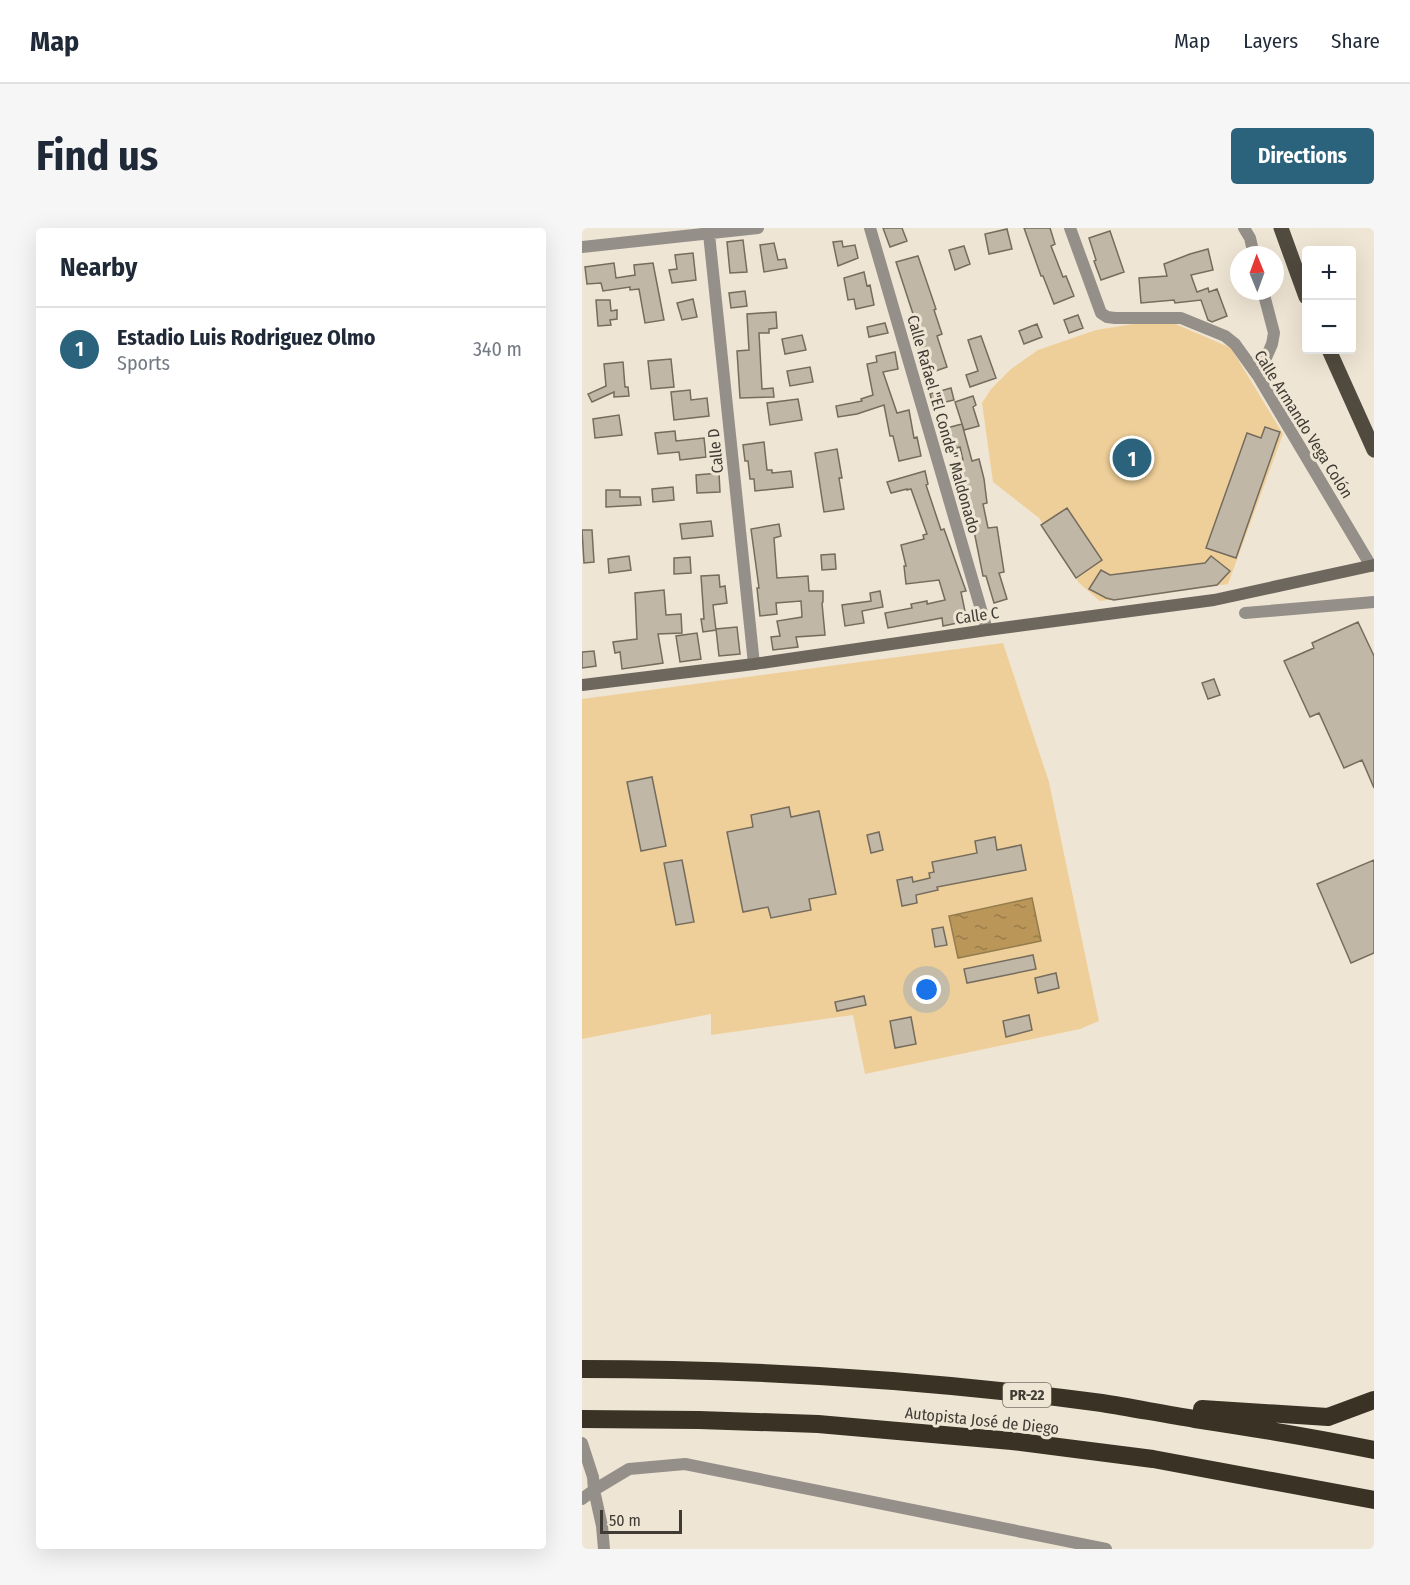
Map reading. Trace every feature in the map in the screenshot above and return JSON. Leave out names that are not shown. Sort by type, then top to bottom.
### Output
[{"type":"highway","name":"Autopista José de Diego","points":[[582,1369],[677,1369],[819,1376],[959,1387],[1103,1404],[1374,1450]]},
{"type":"highway","points":[[1103,1404],[1328,1417],[1374,1400]]},
{"type":"highway","name":"Autopista José de Diego","points":[[582,1419],[818,1424],[1012,1441],[1153,1459],[1374,1500]]},
{"type":"highway","points":[[1345,1495],[1374,1505]]},
{"type":"main road","points":[[1281,228],[1302,286]]},
{"type":"main road","points":[[1331,354],[1374,450]]},
{"type":"street","points":[[582,247],[758,228]]},
{"type":"street","name":"Calle Rafael \"El Conde\" Maldonado","points":[[870,228],[987,630]]},
{"type":"street","name":"Calle Armando Vega Colón","points":[[1070,228],[1101,313],[1115,318],[1181,318],[1225,336],[1235,344],[1258,376],[1373,566]]},
{"type":"street","points":[[1244,228],[1252,246]]},
{"type":"street","name":"Calle D","points":[[709,234],[754,664]]},
{"type":"street","points":[[1258,376],[1272,344],[1274,333],[1265,300]]},
{"type":"street","name":"Calle C","points":[[582,685],[754,664],[1214,600],[1373,566]]},
{"type":"street","points":[[1245,613],[1374,602]]},
{"type":"street","points":[[582,1443],[593,1477],[604,1549]]},
{"type":"street","points":[[582,1500],[628,1469],[685,1464],[1106,1549]]},
{"type":"shaded area","points":[[1171,322],[1231,348],[1283,434],[1228,584],[1100,601],[1079,583],[1039,518],[993,482],[982,403],[991,389],[1011,369],[1038,350],[1096,330],[1133,324]]},
{"type":"shaded area","points":[[1003,643],[1049,782],[1099,1021],[1080,1029],[865,1074],[853,1015],[711,1035],[711,1014],[582,1039],[582,699]]},
{"type":"water","points":[[1032,898],[1041,941],[958,958],[949,916]]},
{"type":"building","points":[[883,228],[902,228],[907,241],[890,247]]},
{"type":"building","points":[[1024,228],[1050,228],[1055,244],[1051,246],[1063,277],[1066,276],[1074,296],[1054,304],[1043,276],[1041,276]]},
{"type":"building","points":[[1007,229],[1012,249],[989,254],[985,234]]},
{"type":"building","points":[[1110,231],[1124,272],[1101,280],[1089,238]]},
{"type":"building","points":[[743,240],[747,272],[730,273],[727,242]]},
{"type":"building","points":[[842,241],[843,247],[855,245],[858,258],[838,266],[833,242]]},
{"type":"building","points":[[774,243],[778,260],[785,259],[787,268],[764,272],[760,245]]},
{"type":"building","points":[[964,246],[970,264],[955,270],[949,250]]},
{"type":"building","points":[[1208,249],[1213,270],[1191,275],[1197,292],[1208,288],[1209,292],[1217,289],[1227,316],[1212,322],[1208,320],[1201,300],[1141,303],[1139,278],[1167,276],[1164,264]]},
{"type":"building","points":[[693,253],[696,280],[672,283],[669,270],[677,269],[675,255]]},
{"type":"building","points":[[918,256],[936,309],[934,310],[942,334],[937,336],[947,367],[924,375],[910,324],[916,323],[896,262]]},
{"type":"building","points":[[614,263],[616,278],[635,275],[634,265],[653,263],[664,320],[645,323],[639,289],[630,290],[630,287],[603,291],[601,283],[587,284],[585,267]]},
{"type":"building","points":[[864,272],[867,286],[870,285],[874,305],[856,309],[854,299],[848,300],[844,278]]},
{"type":"building","points":[[745,291],[747,306],[731,308],[729,293]]},
{"type":"building","points":[[693,299],[697,317],[682,320],[677,303]]},
{"type":"building","points":[[596,300],[610,300],[611,311],[617,310],[617,319],[610,320],[611,325],[598,326]]},
{"type":"building","points":[[776,312],[777,328],[769,329],[769,333],[759,333],[762,389],[773,388],[774,397],[740,398],[737,351],[749,350],[747,314]]},
{"type":"building","points":[[1078,315],[1083,328],[1069,333],[1064,320]]},
{"type":"building","points":[[885,323],[888,333],[869,337],[867,327]]},
{"type":"building","points":[[1037,324],[1042,337],[1024,344],[1019,331]]},
{"type":"building","points":[[802,335],[806,350],[785,354],[782,339]]},
{"type":"building","points":[[981,336],[996,378],[970,387],[966,375],[978,371],[968,340]]},
{"type":"building","points":[[895,352],[898,369],[883,372],[897,413],[909,410],[914,438],[917,437],[921,456],[899,461],[893,436],[890,436],[884,405],[857,414],[838,417],[836,406],[862,401],[861,399],[873,395],[867,364],[877,362],[876,356]]},
{"type":"building","points":[[671,359],[674,387],[651,389],[648,361]]},
{"type":"building","points":[[623,362],[625,387],[628,387],[629,396],[614,397],[614,392],[592,402],[588,394],[606,386],[604,364]]},
{"type":"building","points":[[810,367],[813,382],[790,386],[787,371]]},
{"type":"building","points":[[951,388],[954,400],[933,405],[930,394]]},
{"type":"building","points":[[690,390],[691,400],[707,398],[709,416],[674,420],[671,392]]},
{"type":"building","points":[[973,396],[976,405],[973,407],[979,426],[964,430],[955,402]]},
{"type":"building","points":[[798,399],[802,420],[770,425],[767,403]]},
{"type":"building","points":[[619,415],[622,435],[595,438],[593,419]]},
{"type":"building","points":[[962,424],[972,461],[979,459],[984,479],[987,503],[983,504],[988,528],[997,527],[1004,572],[999,573],[1007,599],[994,603],[986,576],[983,576],[969,506],[964,507],[954,463],[963,460],[960,447],[945,451],[939,430]]},
{"type":"building","points":[[1265,427],[1280,432],[1236,558],[1206,548],[1247,433],[1261,438]]},
{"type":"building","points":[[675,431],[676,441],[704,438],[706,457],[680,460],[679,452],[658,454],[655,433]]},
{"type":"building","points":[[764,442],[767,470],[772,470],[772,473],[791,471],[793,487],[755,491],[754,479],[750,479],[748,461],[745,461],[743,445]]},
{"type":"building","points":[[837,449],[844,509],[824,512],[815,453]]},
{"type":"building","points":[[925,471],[928,484],[926,485],[941,530],[944,529],[966,591],[961,592],[967,621],[943,626],[942,618],[888,628],[885,613],[912,608],[911,604],[927,601],[927,604],[945,600],[939,580],[906,584],[904,566],[906,566],[901,545],[924,539],[923,535],[927,534],[911,489],[891,493],[887,482]]},
{"type":"building","points":[[719,473],[720,492],[697,493],[696,475]]},
{"type":"building","points":[[673,487],[674,500],[653,502],[652,489]]},
{"type":"building","points":[[606,490],[620,490],[620,497],[640,497],[641,505],[606,507]]},
{"type":"building","points":[[1067,508],[1102,560],[1076,578],[1041,525]]},
{"type":"building","points":[[711,521],[713,536],[682,539],[680,524]]},
{"type":"building","points":[[779,524],[781,536],[774,538],[777,578],[808,576],[809,591],[823,591],[825,635],[796,637],[798,647],[773,650],[771,637],[780,636],[777,621],[802,617],[801,601],[776,603],[777,614],[760,616],[757,588],[759,588],[751,529]]},
{"type":"building","points":[[582,530],[592,530],[594,562],[584,563]]},
{"type":"building","points":[[835,554],[836,569],[822,570],[821,555]]},
{"type":"building","points":[[629,556],[631,570],[609,573],[608,559]]},
{"type":"building","points":[[1211,556],[1230,571],[1217,585],[1114,600],[1089,589],[1101,570],[1110,575],[1205,563]]},
{"type":"building","points":[[690,557],[691,573],[674,574],[674,558]]},
{"type":"building","points":[[719,575],[720,587],[725,586],[727,603],[713,605],[716,630],[703,632],[701,576]]},
{"type":"building","points":[[664,590],[666,615],[681,614],[682,633],[658,634],[663,663],[622,669],[620,652],[615,653],[613,642],[637,639],[635,593]]},
{"type":"building","points":[[880,591],[883,607],[862,611],[864,623],[845,626],[842,605],[871,601],[870,593]]},
{"type":"building","points":[[1358,622],[1374,656],[1374,788],[1362,760],[1344,768],[1319,713],[1310,717],[1284,661],[1314,648],[1312,643]]},
{"type":"building","points":[[737,627],[740,654],[719,656],[716,629]]},
{"type":"building","points":[[697,633],[701,659],[680,662],[676,636]]},
{"type":"building","points":[[594,651],[596,666],[582,668],[582,652]]},
{"type":"building","points":[[1214,679],[1220,695],[1208,699],[1202,683]]},
{"type":"building","points":[[652,777],[666,846],[641,851],[627,782]]},
{"type":"building","points":[[789,807],[791,817],[819,811],[836,894],[809,899],[811,910],[771,918],[768,907],[743,912],[727,832],[753,827],[751,815]]},
{"type":"building","points":[[879,832],[883,850],[871,853],[867,835]]},
{"type":"building","points":[[995,837],[997,850],[1021,845],[1026,870],[937,887],[938,890],[916,895],[917,903],[902,906],[897,880],[912,877],[913,882],[930,878],[929,873],[934,872],[932,862],[977,853],[975,841]]},
{"type":"building","points":[[682,860],[694,922],[676,925],[664,863]]},
{"type":"building","points":[[1374,860],[1374,953],[1351,963],[1317,884]]},
{"type":"building","points":[[943,927],[947,945],[935,947],[932,929]]},
{"type":"building","points":[[1033,955],[1036,969],[967,983],[964,969]]},
{"type":"building","points":[[1056,973],[1059,988],[1038,993],[1035,978]]},
{"type":"building","points":[[864,996],[866,1005],[837,1011],[835,1002]]},
{"type":"building","points":[[1029,1015],[1032,1030],[1006,1037],[1003,1021]]},
{"type":"building","points":[[911,1017],[916,1044],[895,1048],[890,1021]]},
{"type":"place","name":"Estadio Luis Rodriguez Olmo","points":[[1132,458]]}]
